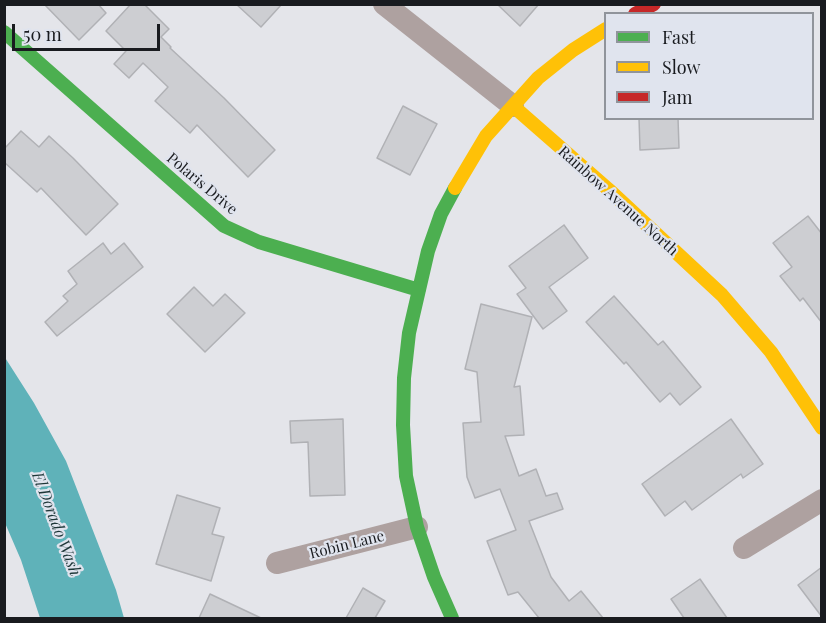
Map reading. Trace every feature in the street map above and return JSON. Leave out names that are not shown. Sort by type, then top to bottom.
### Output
[{"type":"street","name":"Rainbow Avenue North","points":[[384,4],[513,106],[609,190],[722,296],[771,352],[822,428]]},
{"type":"street","points":[[639,12],[654,4]]},
{"type":"street","points":[[452,618],[434,577],[417,527],[406,476],[403,424],[404,378],[409,333],[431,242],[441,214],[461,175],[486,136],[538,78],[604,29]]},
{"type":"street","name":"Polaris Drive","points":[[4,32],[224,226],[259,242],[419,290]]},
{"type":"street","points":[[744,548],[822,501]]},
{"type":"street","name":"Robin Lane","points":[[278,563],[417,527]]},
{"type":"water","name":"El Dorado Wash","points":[[4,356],[34,403],[66,461],[116,590],[124,618],[40,618],[21,560],[5,523]]},
{"type":"building","points":[[44,4],[98,4],[106,13],[79,40]]},
{"type":"building","points":[[131,4],[144,4],[169,29],[161,37],[170,48],[275,150],[248,177],[197,125],[190,133],[155,101],[168,87],[143,63],[129,78],[114,64],[126,51],[106,31]]},
{"type":"building","points":[[236,4],[282,4],[261,27]]},
{"type":"building","points":[[497,4],[539,4],[520,26]]},
{"type":"building","points":[[403,106],[437,124],[410,175],[377,158]]},
{"type":"building","points":[[639,120],[678,120],[679,148],[640,150]]},
{"type":"building","points":[[21,131],[39,147],[49,136],[118,204],[86,235],[41,188],[37,192],[4,162],[4,149]]},
{"type":"building","points":[[808,216],[822,234],[822,323],[803,298],[800,301],[780,276],[792,267],[773,243]]},
{"type":"building","points":[[564,225],[588,258],[549,287],[567,311],[543,329],[517,294],[526,288],[509,266]]},
{"type":"building","points":[[103,243],[111,254],[124,243],[143,267],[57,336],[45,322],[68,301],[63,296],[77,284],[68,271]]},
{"type":"building","points":[[194,287],[213,306],[225,294],[245,313],[205,352],[167,314]]},
{"type":"building","points":[[614,296],[658,345],[663,341],[701,387],[680,405],[670,393],[660,402],[626,362],[624,364],[586,322]]},
{"type":"building","points":[[481,304],[532,317],[514,387],[520,386],[524,435],[505,436],[519,476],[536,469],[546,496],[557,493],[563,509],[529,521],[551,577],[569,601],[581,591],[603,618],[539,618],[518,592],[508,595],[487,541],[516,530],[500,489],[475,498],[467,477],[463,423],[481,422],[477,372],[465,369]]},
{"type":"building","points":[[343,419],[345,495],[310,496],[308,442],[291,443],[290,421]]},
{"type":"building","points":[[731,419],[763,464],[743,478],[741,474],[692,510],[685,501],[665,516],[642,484]]},
{"type":"building","points":[[177,495],[220,508],[212,534],[224,537],[211,581],[156,564]]},
{"type":"building","points":[[822,567],[822,617],[798,585]]},
{"type":"building","points":[[700,579],[727,618],[684,618],[671,599]]},
{"type":"building","points":[[363,588],[385,601],[375,618],[346,618]]},
{"type":"building","points":[[210,594],[261,618],[199,618]]},
{"type":"traffic: fast","points":[[4,32],[224,226],[259,242],[419,290]]},
{"type":"traffic: fast","points":[[452,618],[434,577],[417,527],[406,476],[403,425],[404,378],[409,333],[428,251],[441,214],[455,188]]},
{"type":"traffic: slow","points":[[455,188],[486,136],[538,78],[573,50],[604,30]]},
{"type":"traffic: slow","points":[[513,106],[609,190],[722,295],[771,352],[822,428]]},
{"type":"traffic: jam","points":[[639,12],[654,4]]}]
